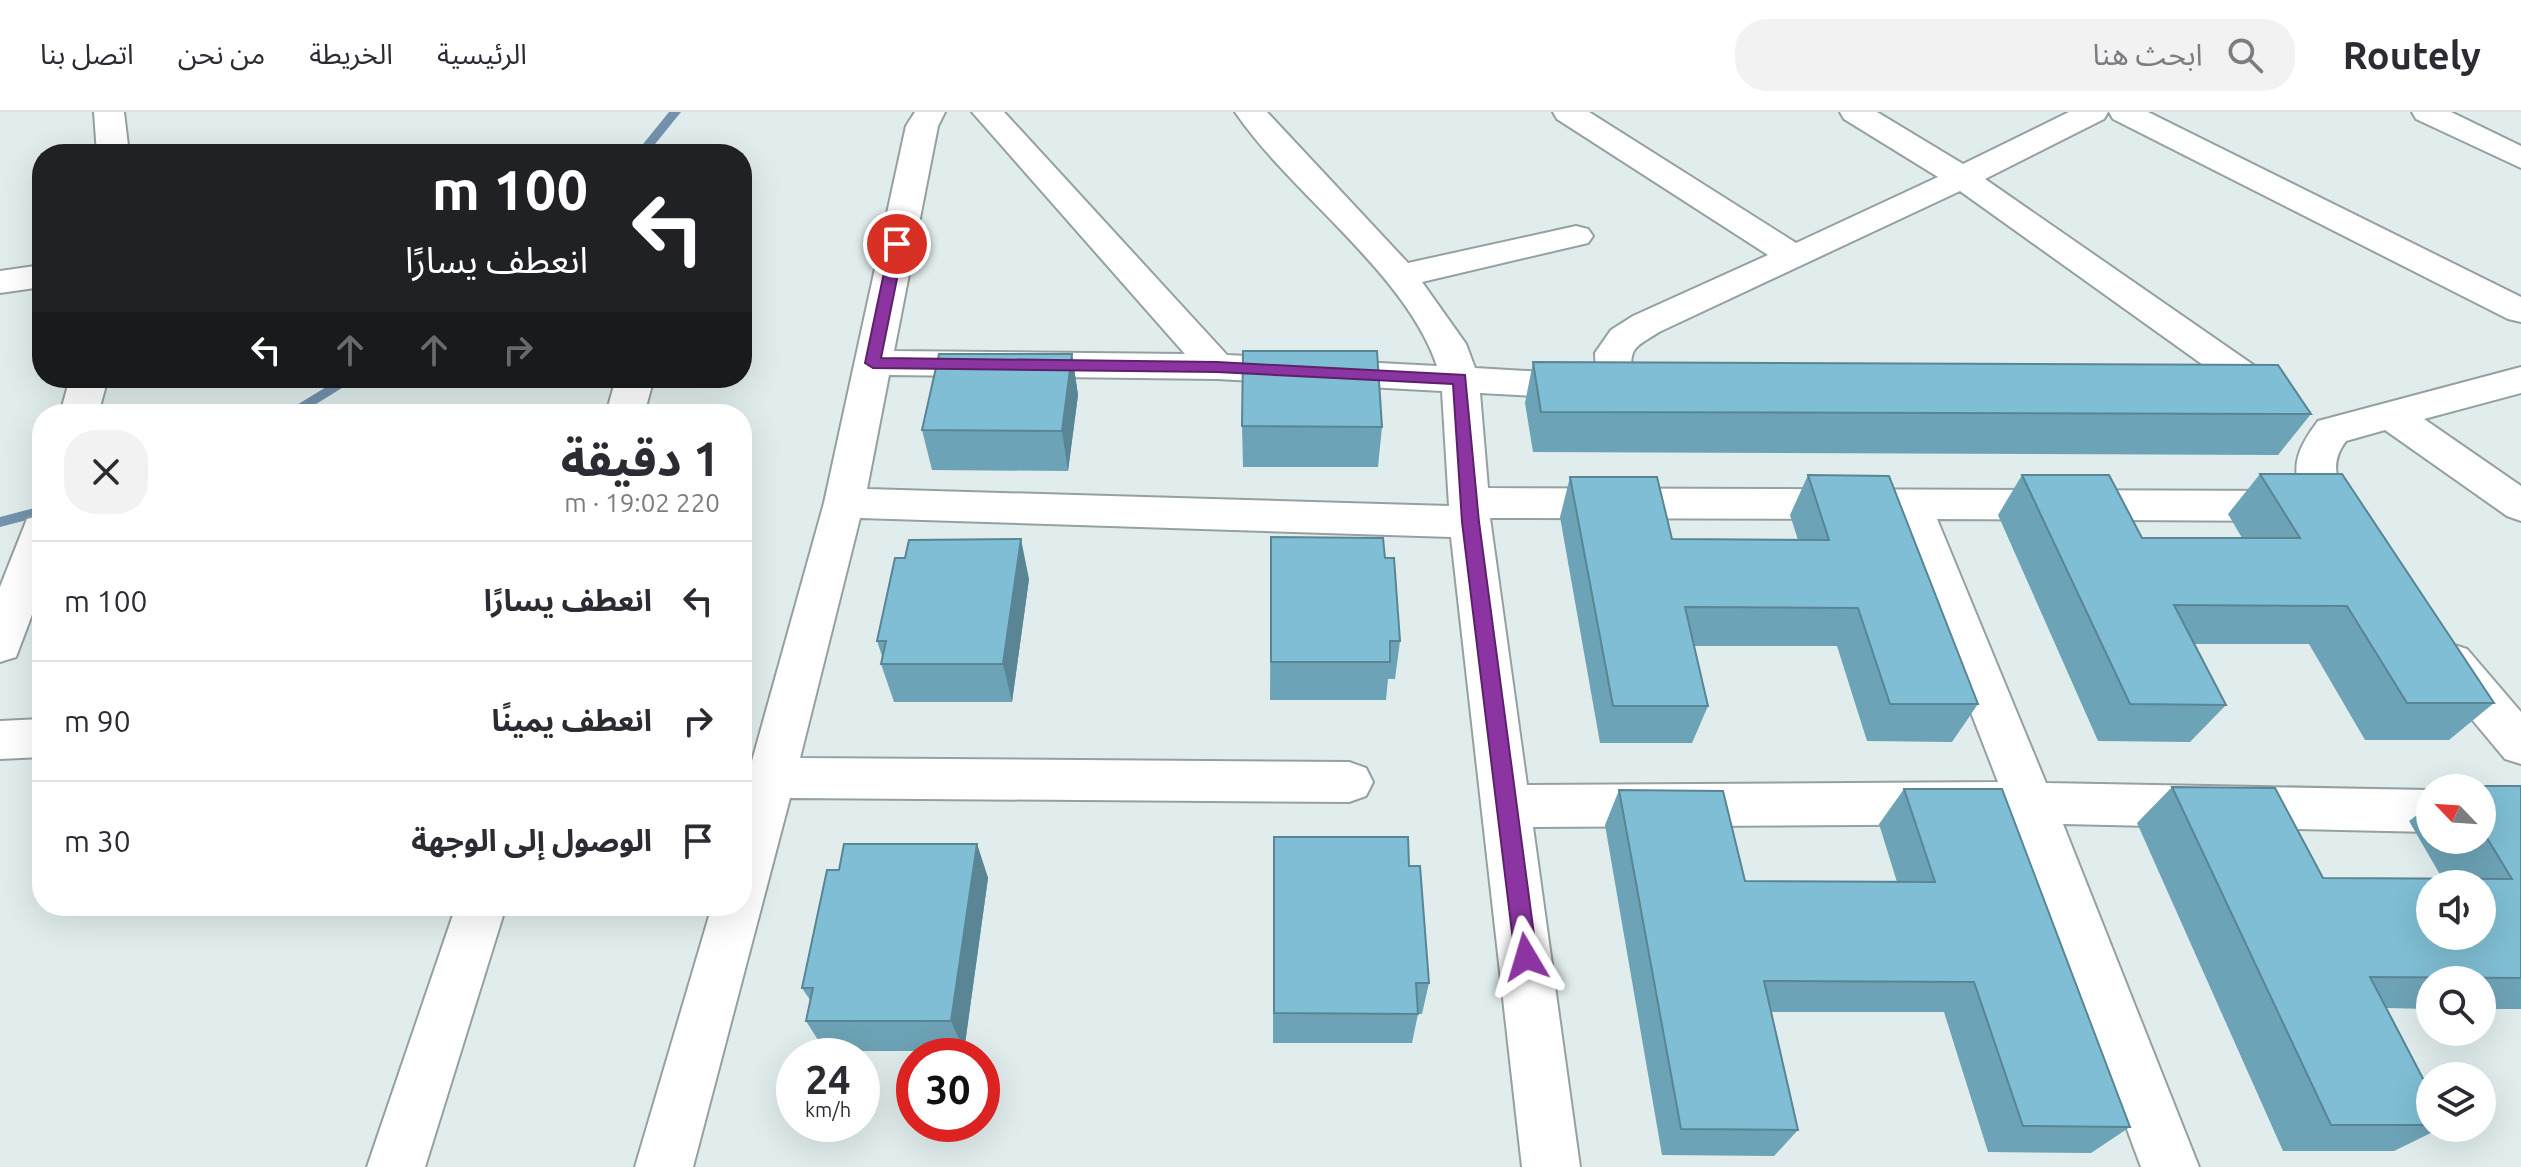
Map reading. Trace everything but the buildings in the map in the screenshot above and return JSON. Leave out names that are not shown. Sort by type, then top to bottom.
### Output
[{"type":"street","points":[[109,112],[112,144]]},
{"type":"street","points":[[752,853],[844,503],[922,126],[930,112]]},
{"type":"street","points":[[987,112],[1217,367]]},
{"type":"street","points":[[1250,112],[1400,276],[1448,344],[1460,379],[1469,512],[1551,1167]]},
{"type":"street","points":[[1568,112],[1793,256]]},
{"type":"street","points":[[1855,112],[1961,177],[2268,394],[2332,431]]},
{"type":"street","points":[[873,363],[1217,367],[1631,387],[1613,353],[1624,338],[1646,324],[2093,112]]},
{"type":"street","points":[[2124,112],[2521,311]]},
{"type":"street","points":[[2427,112],[2521,158]]},
{"type":"street","points":[[1400,276],[1576,236]]},
{"type":"street","points":[[0,282],[32,277]]},
{"type":"street","points":[[2365,553],[2318,486],[2313,465],[2318,447],[2332,431],[2521,380]]},
{"type":"street","points":[[2204,393],[2268,394]]},
{"type":"street","points":[[2389,414],[2521,506]]},
{"type":"street","points":[[844,503],[1469,512],[1910,504],[2330,506]]},
{"type":"street","points":[[1910,504],[2030,803],[2170,1167]]},
{"type":"street","points":[[5,633],[32,558]]},
{"type":"street","points":[[2429,635],[2521,745]]},
{"type":"street","points":[[0,740],[32,738]]},
{"type":"street","points":[[773,778],[1349,782]]},
{"type":"street","points":[[1508,806],[2030,803],[2416,811]]},
{"type":"street","points":[[396,1167],[478,916]]},
{"type":"street","points":[[664,1167],[734,916]]},
{"type":"waterway","points":[[649,144],[675,112]]},
{"type":"waterway","points":[[306,404],[334,388]]},
{"type":"waterway","points":[[0,522],[32,514]]},
{"type":"route","points":[[897,244],[873,363],[1217,367],[1460,379],[1470,522],[1526,957]]}]
